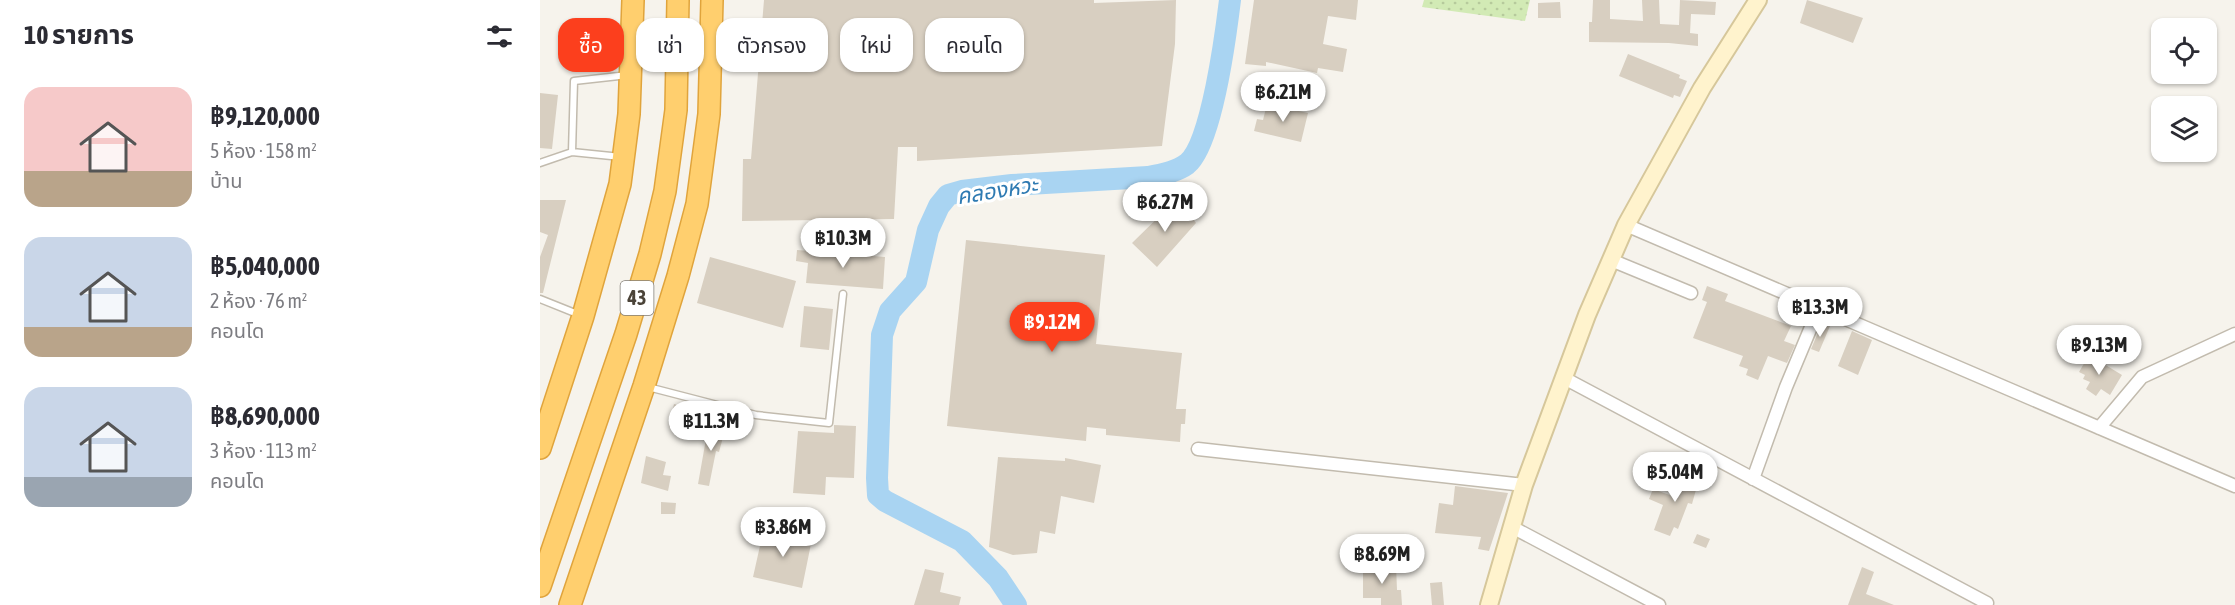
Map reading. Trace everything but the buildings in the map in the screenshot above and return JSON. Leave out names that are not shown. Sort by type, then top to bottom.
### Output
[{"type":"highway","name":"43","points":[[540,448],[583,316],[615,207],[625,157],[631,75],[633,0]]},
{"type":"highway","name":"43","points":[[540,585],[626,334],[650,254],[665,191],[676,110],[678,0]]},
{"type":"highway","points":[[570,605],[644,386],[678,276],[697,204],[709,114],[712,0]]},
{"type":"street","points":[[1489,605],[1524,485],[1564,378],[1626,225],[1702,88],[1758,0]]},
{"type":"street","points":[[1626,225],[2235,486]]},
{"type":"street","points":[[1611,260],[1691,293]]},
{"type":"street","points":[[1754,479],[1786,387],[1819,308]]},
{"type":"street","points":[[2098,428],[2142,377],[2235,334]]},
{"type":"street","points":[[1564,378],[1988,603]]},
{"type":"street","points":[[1198,449],[1524,485]]},
{"type":"street","points":[[1512,527],[1659,605]]},
{"type":"lane","points":[[572,152],[574,81],[631,75]]},
{"type":"lane","points":[[540,163],[572,152],[625,157]]},
{"type":"lane","points":[[644,386],[756,415],[829,423],[843,294]]},
{"type":"lane","points":[[540,299],[583,316]]},
{"type":"green space","points":[[1424,0],[1530,0],[1525,21],[1422,7]]},
{"type":"waterway","name":"คลองหวะ","points":[[1016,605],[998,578],[962,541],[885,501],[878,495],[882,335],[890,311],[916,282],[928,230],[939,206],[948,195],[1012,185],[1148,177],[1173,171],[1187,164],[1196,153],[1211,112],[1230,0]]}]
